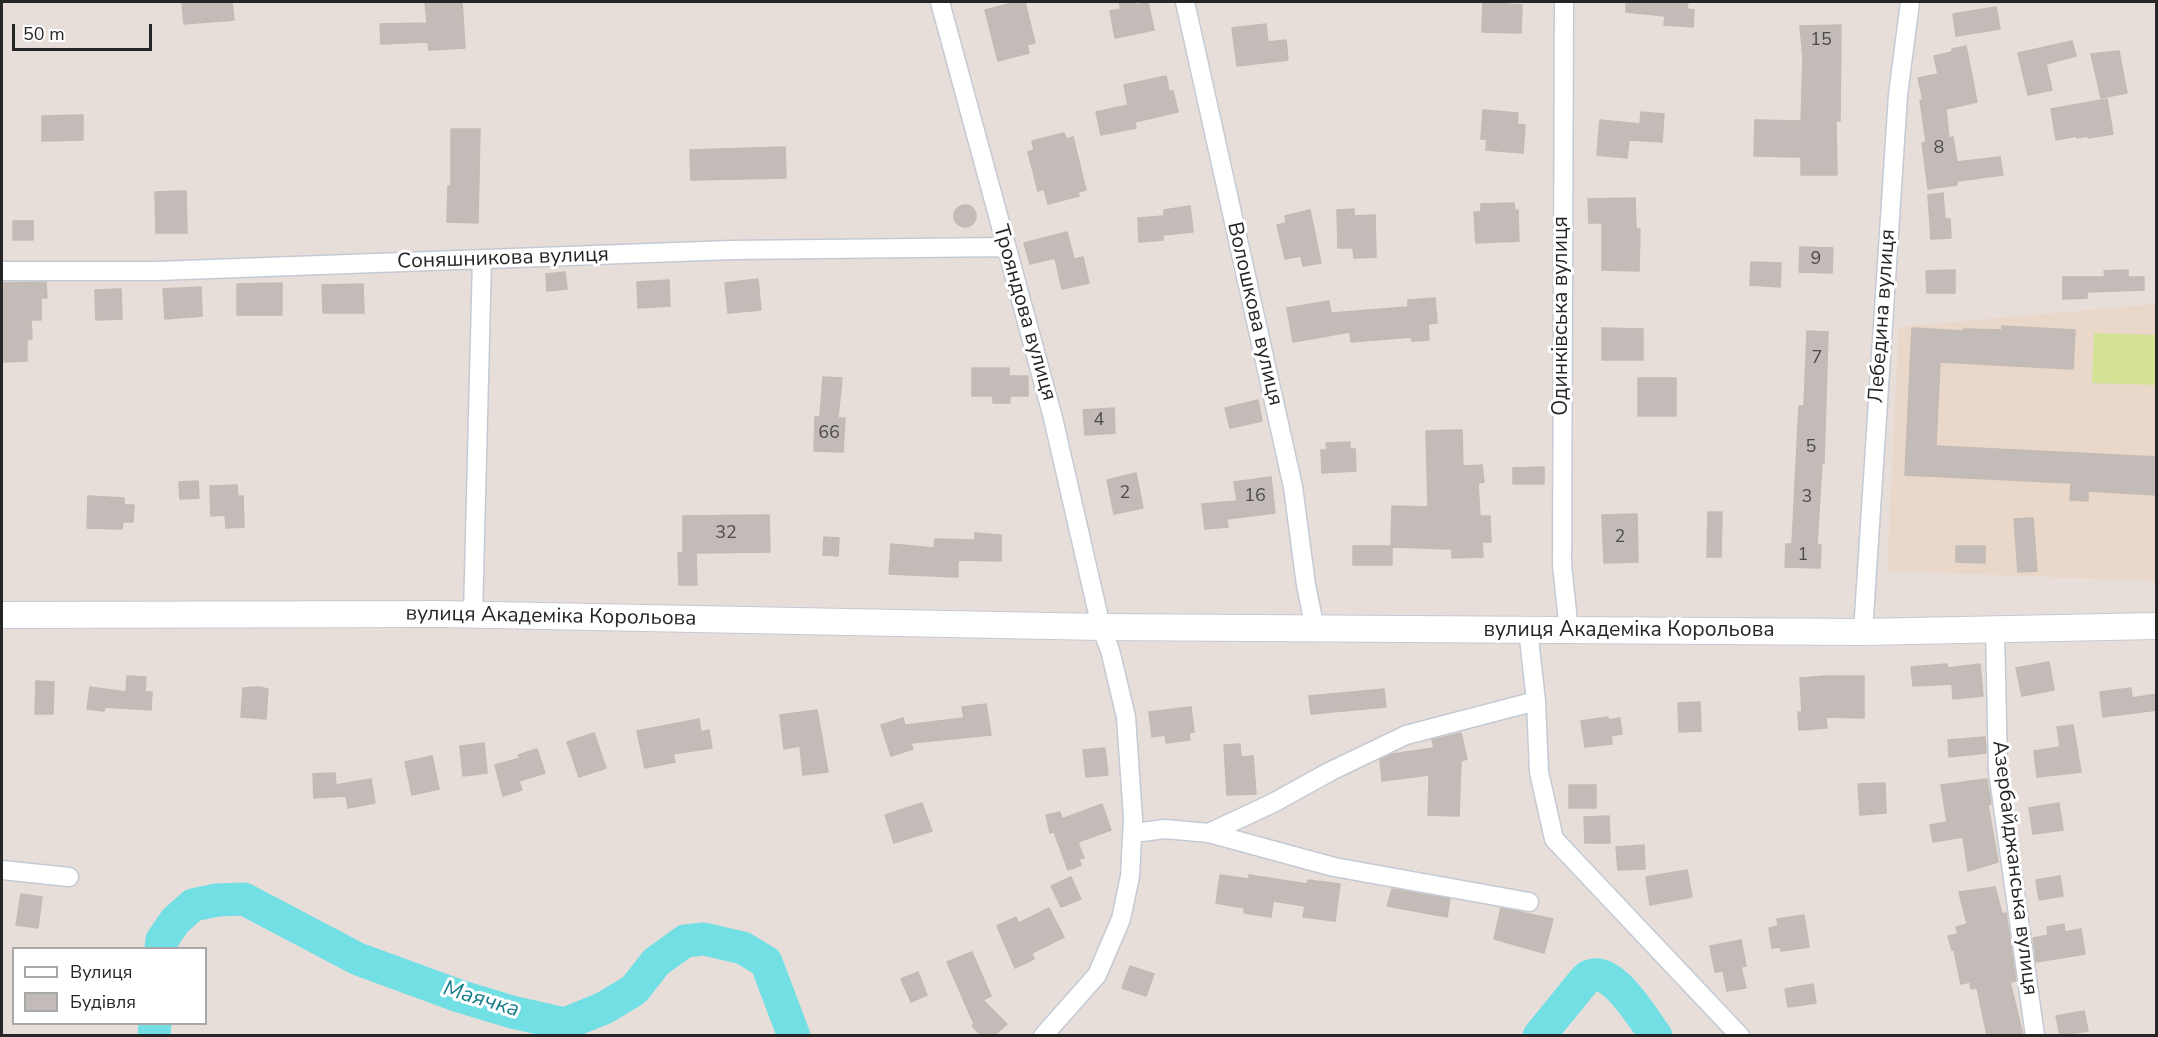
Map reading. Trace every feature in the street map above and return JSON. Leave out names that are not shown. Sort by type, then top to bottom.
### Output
[{"type":"main road","name":"вулиця Академіка Корольова","points":[[2,615],[473,615],[1101,627],[1569,631],[1863,632],[2157,626]]},
{"type":"street","name":"Трояндова вулиця","points":[[940,2],[1062,452],[1101,627]]},
{"type":"street","name":"Волошкова вулиця","points":[[1185,2],[1293,487],[1306,585],[1315,629]]},
{"type":"street","name":"Одинківська вулиця","points":[[1564,2],[1562,565],[1569,631]]},
{"type":"street","name":"Лебедина вулиця","points":[[1863,632],[1898,95],[1910,2]]},
{"type":"street","name":"Соняшникова вулиця","points":[[2,271],[157,271],[732,250],[1005,247]]},
{"type":"street","points":[[473,615],[482,259]]},
{"type":"street","points":[[1043,1035],[1096,975],[1120,920],[1130,876],[1133,833],[1126,717],[1110,650],[1101,627]]},
{"type":"street","name":"Азербайджанська вулиця","points":[[1995,628],[1998,771],[2036,1035]]},
{"type":"street","points":[[1528,630],[1536,701],[1539,772],[1554,839],[1740,1035]]},
{"type":"street","points":[[1209,833],[1406,735],[1536,701]]},
{"type":"street","points":[[1133,833],[1165,830],[1209,833],[1335,867],[1529,902]]},
{"type":"street","points":[[2,870],[69,877]]},
{"type":"shaded area","points":[[2156,304],[2156,581],[1887,571],[1899,327]]},
{"type":"green space","points":[[2094,333],[2156,335],[2156,385],[2092,383]]},
{"type":"building","points":[[182,2],[232,2],[234,20],[184,24]]},
{"type":"building","points":[[425,2],[462,2],[465,48],[429,50],[428,42],[381,44],[380,24],[427,23]]},
{"type":"building","points":[[1025,2],[1035,43],[1027,45],[1029,53],[998,61],[985,10]]},
{"type":"building","points":[[1119,2],[1135,2],[1136,5],[1148,2],[1154,30],[1115,38],[1110,11],[1121,9]]},
{"type":"building","points":[[1483,2],[1507,2],[1507,4],[1522,5],[1521,33],[1482,32]]},
{"type":"building","points":[[1626,2],[1688,2],[1687,9],[1694,10],[1693,27],[1664,25],[1665,16],[1626,12]]},
{"type":"building","points":[[1996,7],[2000,29],[1956,36],[1953,14]]},
{"type":"building","points":[[1266,24],[1268,42],[1286,40],[1288,60],[1237,66],[1232,28]]},
{"type":"building","points":[[1841,25],[1840,121],[1836,121],[1837,175],[1801,175],[1801,157],[1754,156],[1755,120],[1801,121],[1803,58],[1800,26]]},
{"type":"building","points":[[2072,41],[2076,56],[2046,64],[2052,90],[2028,95],[2018,53]]},
{"type":"building","points":[[1966,46],[1977,102],[1946,109],[1949,138],[1953,137],[1957,162],[2000,157],[2003,175],[1957,181],[1957,185],[1928,189],[1922,143],[1926,142],[1920,100],[1923,100],[1918,78],[1938,74],[1934,56]]},
{"type":"building","points":[[2119,51],[2127,93],[2101,98],[2091,54]]},
{"type":"building","points":[[1166,76],[1169,91],[1173,91],[1178,112],[1135,122],[1136,128],[1101,135],[1096,112],[1128,105],[1124,85]]},
{"type":"building","points":[[2107,99],[2113,134],[2056,140],[2051,109]]},
{"type":"building","points":[[1483,110],[1518,113],[1517,124],[1525,125],[1523,153],[1486,150],[1487,139],[1481,139]]},
{"type":"building","points":[[1641,112],[1664,114],[1662,142],[1629,140],[1627,158],[1597,155],[1600,120],[1640,124]]},
{"type":"building","points":[[83,115],[83,140],[42,141],[42,116]]},
{"type":"building","points":[[451,129],[480,129],[478,223],[447,222],[448,186],[451,186]]},
{"type":"building","points":[[1064,133],[1066,139],[1073,137],[1086,190],[1078,192],[1079,196],[1048,204],[1044,189],[1038,191],[1028,152],[1034,150],[1032,141]]},
{"type":"building","points":[[785,147],[786,178],[691,180],[690,150]]},
{"type":"building","points":[[186,191],[187,233],[156,233],[155,192]]},
{"type":"building","points":[[1943,193],[1945,219],[1950,219],[1951,238],[1931,239],[1928,195]]},
{"type":"building","points":[[1635,198],[1636,229],[1640,229],[1639,271],[1602,270],[1602,223],[1589,223],[1588,199]]},
{"type":"building","points":[[1514,203],[1515,211],[1518,210],[1519,241],[1476,243],[1474,212],[1481,212],[1481,204]]},
{"type":"building","points":[[965,205],[973,208],[976,216],[973,224],[965,227],[957,224],[954,216],[957,208]]},
{"type":"building","points":[[1190,206],[1193,232],[1163,235],[1163,240],[1139,242],[1138,218],[1164,216],[1164,210]]},
{"type":"building","points":[[1354,209],[1354,216],[1375,215],[1376,257],[1354,258],[1353,248],[1338,248],[1337,210]]},
{"type":"building","points":[[1310,210],[1321,263],[1303,266],[1301,256],[1285,259],[1277,225],[1286,223],[1285,216]]},
{"type":"building","points":[[13,221],[33,221],[33,240],[13,240]]},
{"type":"building","points":[[1067,232],[1074,259],[1083,257],[1089,283],[1062,289],[1055,258],[1030,264],[1024,243]]},
{"type":"building","points":[[1800,247],[1833,248],[1832,273],[1799,272]]},
{"type":"building","points":[[1751,262],[1781,263],[1780,287],[1750,285]]},
{"type":"building","points":[[1955,270],[1955,293],[1927,293],[1926,271]]},
{"type":"building","points":[[2128,270],[2128,277],[2144,277],[2144,290],[2087,292],[2087,298],[2063,299],[2063,277],[2105,277],[2104,271]]},
{"type":"building","points":[[565,272],[567,289],[547,291],[546,274]]},
{"type":"building","points":[[758,279],[761,310],[728,313],[725,283]]},
{"type":"building","points":[[669,280],[670,306],[638,308],[637,282]]},
{"type":"building","points":[[46,282],[47,298],[41,298],[41,320],[31,320],[32,339],[27,339],[27,361],[4,362],[2,291],[4,291],[4,283]]},
{"type":"building","points":[[282,283],[282,315],[237,315],[237,284]]},
{"type":"building","points":[[363,284],[364,313],[323,313],[322,285]]},
{"type":"building","points":[[201,287],[202,316],[165,319],[163,289]]},
{"type":"building","points":[[121,289],[122,319],[96,320],[95,290]]},
{"type":"building","points":[[1435,298],[1437,323],[1428,324],[1429,340],[1412,341],[1412,337],[1351,342],[1350,332],[1293,342],[1287,308],[1329,301],[1331,313],[1408,307],[1408,300]]},
{"type":"building","points":[[2002,326],[2075,330],[2073,369],[1940,362],[1936,446],[2157,457],[2157,495],[2088,491],[2088,501],[2070,500],[2071,483],[1905,475],[1912,328],[1964,331],[1964,329],[2002,330]]},
{"type":"building","points":[[1602,328],[1643,329],[1643,360],[1602,360]]},
{"type":"building","points":[[1807,331],[1828,332],[1824,463],[1822,463],[1817,545],[1821,545],[1820,568],[1785,567],[1786,544],[1792,544],[1799,406],[1804,406]]},
{"type":"building","points":[[972,368],[1009,368],[1009,376],[1028,376],[1028,396],[1010,396],[1010,403],[993,403],[993,396],[972,396]]},
{"type":"building","points":[[823,377],[842,378],[838,418],[845,418],[843,452],[814,451],[815,417],[820,417]]},
{"type":"building","points":[[1638,378],[1676,378],[1676,416],[1638,416]]},
{"type":"building","points":[[1258,400],[1262,421],[1230,428],[1225,408]]},
{"type":"building","points":[[1114,408],[1115,433],[1085,435],[1083,410]]},
{"type":"building","points":[[1462,430],[1463,466],[1482,465],[1484,482],[1478,483],[1480,516],[1490,516],[1491,542],[1482,542],[1483,557],[1452,558],[1452,549],[1392,547],[1392,565],[1353,565],[1353,546],[1391,546],[1392,506],[1428,507],[1426,431]]},
{"type":"building","points":[[1350,442],[1350,449],[1355,449],[1356,471],[1322,473],[1321,450],[1327,450],[1326,443]]},
{"type":"building","points":[[1544,467],[1544,484],[1513,484],[1513,468]]},
{"type":"building","points":[[1136,473],[1143,508],[1114,514],[1107,480]]},
{"type":"building","points":[[1271,477],[1275,513],[1227,519],[1228,527],[1205,529],[1202,504],[1237,501],[1234,482]]},
{"type":"building","points":[[198,481],[199,498],[180,499],[179,482]]},
{"type":"building","points":[[237,485],[238,496],[243,496],[244,527],[226,528],[225,515],[211,516],[210,486]]},
{"type":"building","points":[[88,496],[124,498],[124,505],[134,505],[133,522],[123,522],[122,529],[87,528]]},
{"type":"building","points":[[1708,512],[1722,512],[1721,557],[1707,557]]},
{"type":"building","points":[[1637,514],[1638,562],[1604,563],[1602,515]]},
{"type":"building","points":[[769,515],[770,552],[696,553],[697,585],[679,585],[678,553],[683,553],[683,516]]},
{"type":"building","points":[[2033,518],[2037,571],[2018,572],[2014,519]]},
{"type":"building","points":[[975,533],[1001,535],[1001,561],[958,560],[958,577],[889,574],[891,544],[934,548],[935,539],[975,540]]},
{"type":"building","points":[[824,537],[839,538],[838,556],[823,555]]},
{"type":"building","points":[[1956,546],[1985,546],[1985,563],[1956,562]]},
{"type":"building","points":[[2049,662],[2054,690],[2022,696],[2016,668]]},
{"type":"building","points":[[1947,664],[1948,668],[1980,664],[1983,696],[1953,699],[1952,684],[1913,686],[1911,667]]},
{"type":"building","points":[[127,676],[146,677],[145,692],[152,692],[151,710],[105,707],[104,711],[87,709],[90,687],[126,692]]},
{"type":"building","points":[[1864,676],[1864,718],[1826,717],[1827,728],[1799,730],[1798,712],[1802,712],[1800,678]]},
{"type":"building","points":[[36,681],[54,682],[53,714],[35,714]]},
{"type":"building","points":[[243,688],[268,689],[266,719],[241,717]]},
{"type":"building","points":[[2131,688],[2132,698],[2157,694],[2157,710],[2103,717],[2100,692]]},
{"type":"building","points":[[1384,689],[1386,707],[1311,714],[1309,696]]},
{"type":"building","points":[[1700,702],[1701,731],[1679,732],[1678,703]]},
{"type":"building","points":[[986,704],[991,735],[911,743],[913,749],[891,756],[881,725],[903,718],[905,725],[964,718],[962,707]]},
{"type":"building","points":[[1191,707],[1194,732],[1189,733],[1190,740],[1166,743],[1165,735],[1152,737],[1149,712]]},
{"type":"building","points":[[817,710],[828,772],[803,775],[800,746],[784,749],[780,715]]},
{"type":"building","points":[[1608,717],[1608,720],[1620,718],[1622,734],[1611,736],[1612,744],[1585,747],[1581,721]]},
{"type":"building","points":[[699,719],[701,732],[709,730],[712,748],[673,754],[675,762],[645,768],[637,731]]},
{"type":"building","points":[[2073,725],[2081,772],[2037,777],[2034,751],[2060,747],[2057,727]]},
{"type":"building","points":[[594,733],[606,768],[579,777],[567,742]]},
{"type":"building","points":[[1461,733],[1467,759],[1461,761],[1459,816],[1428,815],[1429,775],[1382,781],[1380,760],[1393,754],[1434,748],[1432,740]]},
{"type":"building","points":[[1985,737],[1986,753],[1949,757],[1948,740]]},
{"type":"building","points":[[484,743],[487,773],[463,776],[460,746]]},
{"type":"building","points":[[1240,744],[1241,757],[1253,756],[1256,794],[1227,795],[1224,745]]},
{"type":"building","points":[[1105,748],[1108,775],[1086,777],[1083,750]]},
{"type":"building","points":[[537,749],[545,773],[519,781],[522,790],[503,796],[495,765],[520,758],[518,755]]},
{"type":"building","points":[[432,756],[439,789],[412,795],[405,762]]},
{"type":"building","points":[[335,773],[336,785],[371,779],[375,803],[348,808],[346,796],[314,798],[313,774]]},
{"type":"building","points":[[1987,779],[1991,804],[1988,805],[1998,862],[1968,871],[1963,837],[1933,842],[1930,825],[1947,822],[1941,785]]},
{"type":"building","points":[[1885,783],[1886,813],[1860,815],[1858,784]]},
{"type":"building","points":[[1569,785],[1596,785],[1596,808],[1569,808]]},
{"type":"building","points":[[922,803],[932,831],[894,843],[885,815]]},
{"type":"building","points":[[2059,803],[2063,830],[2033,834],[2029,808]]},
{"type":"building","points":[[1102,804],[1111,830],[1078,842],[1084,858],[1079,859],[1081,865],[1068,870],[1054,832],[1050,833],[1046,815],[1060,812],[1062,819]]},
{"type":"building","points":[[1609,816],[1610,843],[1585,843],[1584,817]]},
{"type":"building","points":[[1644,845],[1645,869],[1618,870],[1616,847]]},
{"type":"building","points":[[1687,870],[1692,897],[1650,905],[1646,877]]},
{"type":"building","points":[[1220,875],[1249,879],[1249,875],[1307,884],[1308,880],[1340,884],[1335,921],[1303,917],[1305,906],[1273,901],[1271,917],[1244,913],[1244,908],[1216,903]]},
{"type":"building","points":[[2060,876],[2063,896],[2039,900],[2036,880]]},
{"type":"building","points":[[1071,877],[1081,899],[1061,907],[1051,886]]},
{"type":"building","points":[[1995,887],[2002,914],[2006,913],[2016,981],[2010,982],[2023,1035],[1987,1035],[1977,988],[1971,989],[1970,982],[1961,984],[1954,950],[1952,950],[1948,936],[1958,934],[1956,927],[1967,924],[1959,892]]},
{"type":"building","points":[[1392,889],[1450,899],[1447,917],[1387,906]]},
{"type":"building","points":[[21,894],[42,897],[38,928],[16,925]]},
{"type":"building","points":[[1049,908],[1064,937],[1032,953],[1034,959],[1015,968],[997,926],[1016,917],[1019,923]]},
{"type":"building","points":[[1501,908],[1553,919],[1544,953],[1494,939]]},
{"type":"building","points":[[1804,915],[1809,947],[1781,951],[1781,947],[1772,948],[1769,928],[1778,926],[1777,919]]},
{"type":"building","points":[[2064,924],[2065,932],[2081,929],[2085,954],[2036,962],[2033,938],[2048,935],[2047,927]]},
{"type":"building","points":[[1741,940],[1746,966],[1741,967],[1746,988],[1727,991],[1723,971],[1715,972],[1710,946]]},
{"type":"building","points":[[972,952],[991,996],[983,1000],[1007,1024],[995,1035],[981,1035],[972,1026],[974,1024],[947,962]]},
{"type":"building","points":[[1130,966],[1154,974],[1146,996],[1122,988]]},
{"type":"building","points":[[918,972],[927,995],[911,1002],[901,979]]},
{"type":"building","points":[[1813,984],[1816,1003],[1788,1007],[1785,989]]},
{"type":"building","points":[[2084,1011],[2088,1031],[2060,1035],[2056,1016]]},
{"type":"waterway","name":"Маячка","points":[[161,947],[162,940],[175,921],[193,905],[217,900],[244,899],[358,959],[459,996],[512,1012],[565,1024],[604,1008],[634,990],[656,962],[685,941],[704,939],[743,948],[766,962],[794,1036]]},
{"type":"waterway","name":"Маячка","points":[[1539,1036],[1586,979],[1599,975],[1618,986],[1656,1036]]},
{"type":"waterway","name":"Маячка","points":[[154,1036],[155,1025]]}]
